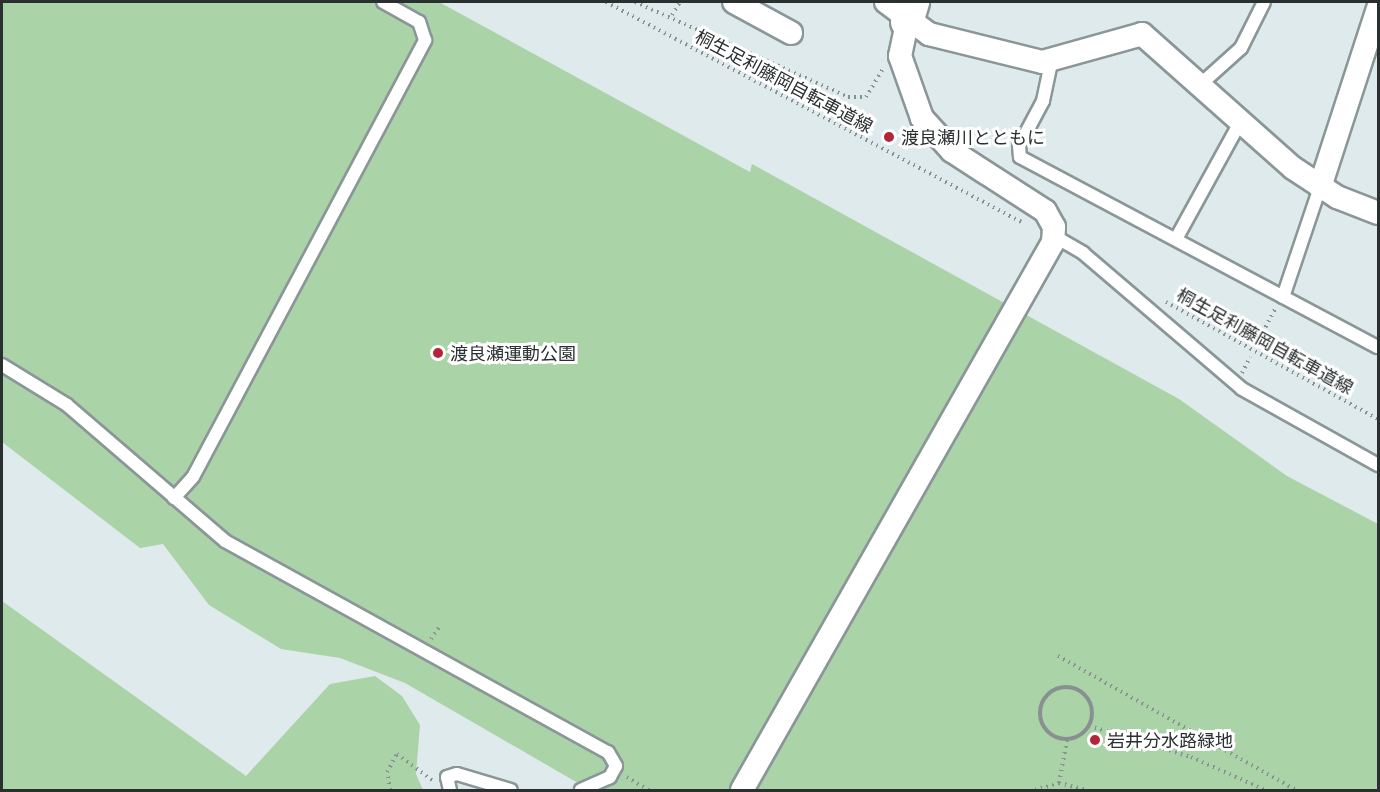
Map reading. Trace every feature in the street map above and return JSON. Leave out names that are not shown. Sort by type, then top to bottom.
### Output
[{"type":"street","points":[[734,2],[791,33]]},
{"type":"street","points":[[902,8],[956,44],[1051,63],[1142,34],[1202,83],[1320,187],[1378,213]]},
{"type":"street","points":[[742,790],[1052,241],[1045,211],[931,131],[914,103],[900,56],[902,8]]},
{"type":"street","points":[[1320,187],[1378,8]]},
{"type":"lane","points":[[174,498],[194,477],[425,40],[419,22],[383,2]]},
{"type":"lane","points":[[1202,83],[1241,48],[1264,2]]},
{"type":"lane","points":[[1051,63],[1043,101],[1018,146],[1020,156],[1176,239],[1280,301],[1378,347]]},
{"type":"lane","points":[[1176,239],[1242,119]]},
{"type":"lane","points":[[1280,301],[1320,187]]},
{"type":"lane","points":[[1052,241],[1083,253],[1242,389],[1378,465]]},
{"type":"lane","points":[[2,365],[67,405],[225,541],[608,752],[616,766],[609,777],[581,790]]},
{"type":"lane","points":[[449,790],[447,777],[457,774],[511,790]]},
{"type":"path","name":"桐生足利藤岡自転車道線","points":[[606,2],[1028,226]]},
{"type":"path","points":[[635,2],[672,15],[848,97],[866,97],[886,63]]},
{"type":"path","points":[[672,15],[680,2]]},
{"type":"path","name":"桐生足利藤岡自転車道線","points":[[1156,296],[1378,418]]},
{"type":"path","points":[[1257,344],[1280,301]]},
{"type":"path","points":[[1240,376],[1250,357]]},
{"type":"path","points":[[1058,656],[1296,790]]},
{"type":"path","points":[[1059,783],[1067,740],[1089,726],[1092,709],[1084,694],[1069,687],[1052,691],[1041,704],[1041,721],[1051,735],[1067,740]]},
{"type":"path","points":[[1089,726],[1191,757],[1265,790]]},
{"type":"path","points":[[390,790],[387,772],[397,754],[449,790]]},
{"type":"path","points":[[616,766],[650,790]]},
{"type":"path","points":[[1035,790],[1059,783],[1087,790]]},
{"type":"green space","name":"渡良瀬運動公園","points":[[2,2],[439,2],[750,172],[752,164],[1179,399],[1287,476],[1378,524],[1378,790],[590,790],[405,683],[340,658],[281,649],[209,605],[163,544],[140,548],[2,442]]},
{"type":"green space","points":[[2,601],[246,776],[330,684],[375,676],[402,696],[420,725],[416,774],[423,790],[2,790]]},
{"type":"place","name":"渡良瀬川とともに","points":[[889,137]]},
{"type":"place","name":"渡良瀬運動公園","points":[[438,353]]},
{"type":"place","name":"岩井分水路緑地","points":[[1095,740]]}]
